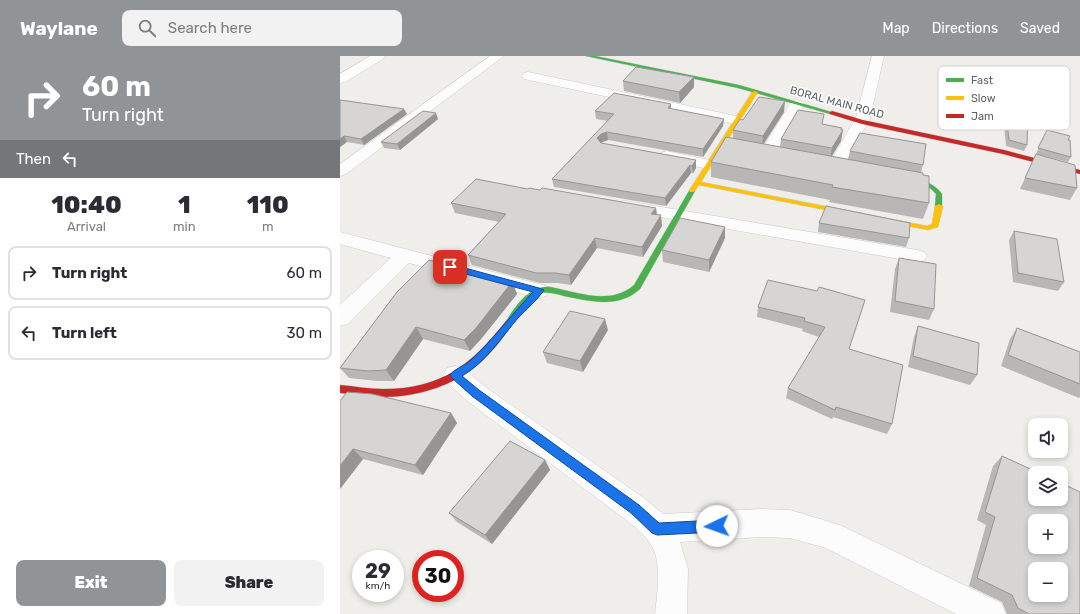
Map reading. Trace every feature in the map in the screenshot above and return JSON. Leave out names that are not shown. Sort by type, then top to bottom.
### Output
[{"type":"street","points":[[340,79],[379,56]]},
{"type":"street","points":[[340,171],[498,56]]},
{"type":"street","name":"BORAL MAIN ROAD","points":[[588,56],[755,92],[862,122],[1004,152],[1080,172]]},
{"type":"street","points":[[836,166],[855,131],[862,122],[878,56]]},
{"type":"street","points":[[528,76],[736,120]]},
{"type":"street","points":[[340,238],[539,290],[608,298],[626,296],[637,287],[708,164],[722,145],[736,120],[755,92]]},
{"type":"street","points":[[769,154],[797,104]]},
{"type":"street","points":[[722,145],[732,147]]},
{"type":"street","points":[[654,154],[708,164]]},
{"type":"street","points":[[698,183],[920,227],[928,228],[935,225],[940,194],[936,188],[923,183],[894,177]]},
{"type":"street","points":[[610,203],[917,256]]},
{"type":"street","points":[[340,318],[406,256]]},
{"type":"street","points":[[340,389],[384,393],[397,392],[428,385],[455,375],[470,367],[483,355],[515,316],[539,290]]},
{"type":"street","points":[[455,375],[475,393],[635,509],[657,529],[670,551],[673,579],[671,614]]},
{"type":"street","points":[[657,529],[762,523],[790,524],[830,535],[990,614]]},
{"type":"building","points":[[636,67],[694,77],[679,92],[623,81]]},
{"type":"building","points":[[614,93],[671,104],[668,108],[724,119],[703,149],[607,132],[601,134],[597,138],[601,143],[696,160],[692,166],[690,165],[665,198],[552,179],[614,114],[595,111]]},
{"type":"building","points":[[759,97],[785,101],[763,136],[733,130],[740,119],[743,120]]},
{"type":"building","points":[[340,100],[404,109],[361,139],[344,136],[340,139]]},
{"type":"building","points":[[798,110],[824,114],[822,124],[842,128],[841,130],[843,130],[832,148],[781,139]]},
{"type":"building","points":[[423,111],[436,113],[397,144],[381,142]]},
{"type":"building","points":[[1008,130],[1027,130],[1027,145],[1009,140]]},
{"type":"building","points":[[1047,130],[1070,136],[1068,140],[1070,140],[1071,157],[1038,148]]},
{"type":"building","points":[[860,133],[926,144],[923,165],[850,151]]},
{"type":"building","points":[[726,137],[923,173],[923,175],[929,176],[929,203],[832,187],[833,185],[711,162]]},
{"type":"building","points":[[1036,154],[1075,165],[1077,188],[1025,178]]},
{"type":"building","points":[[476,179],[528,189],[540,190],[542,188],[656,208],[651,214],[661,215],[642,247],[595,238],[569,275],[536,273],[468,255],[506,214],[451,203]]},
{"type":"building","points":[[826,206],[910,223],[909,238],[819,223]]},
{"type":"building","points":[[680,218],[725,227],[709,260],[662,250]]},
{"type":"building","points":[[1014,231],[1057,239],[1064,282],[1018,273]]},
{"type":"building","points":[[899,258],[936,264],[934,309],[895,301]]},
{"type":"building","points":[[429,260],[512,282],[476,328],[464,340],[416,327],[386,370],[368,371],[340,368],[397,292]]},
{"type":"building","points":[[768,280],[817,291],[819,287],[865,300],[849,349],[903,365],[892,424],[836,407],[835,410],[788,388],[825,327],[804,321],[805,318],[758,307]]},
{"type":"building","points":[[570,311],[605,319],[580,361],[543,352]]},
{"type":"building","points":[[918,326],[979,343],[977,375],[913,356]]},
{"type":"building","points":[[1017,328],[1080,352],[1080,384],[1008,355]]},
{"type":"building","points":[[347,392],[372,394],[451,413],[415,465],[353,449],[340,466],[340,401]]},
{"type":"building","points":[[510,441],[545,460],[485,535],[449,513]]},
{"type":"building","points":[[1002,456],[1028,468],[1028,506],[1068,506],[1068,486],[1080,492],[1080,614],[1029,614],[1018,608],[1012,595],[977,578],[995,517],[985,512]]},
{"type":"traffic: fast","points":[[588,56],[739,87],[832,113]]},
{"type":"traffic: fast","points":[[900,178],[922,182],[932,186],[939,194],[939,206]]},
{"type":"traffic: fast","points":[[509,323],[526,301],[541,290],[550,290],[601,299],[621,297],[630,293],[637,287],[692,191]]},
{"type":"traffic: slow","points":[[692,191],[755,92]]},
{"type":"traffic: slow","points":[[698,183],[928,228],[935,225],[939,206]]},
{"type":"traffic: jam","points":[[832,113],[862,122],[1004,152],[1080,172]]},
{"type":"traffic: jam","points":[[340,389],[372,393],[395,393],[419,389],[444,381],[480,358],[509,323]]},
{"type":"route","points":[[450,267],[539,290],[515,316],[483,355],[470,367],[455,375],[475,393],[635,509],[657,529],[717,526]]}]
